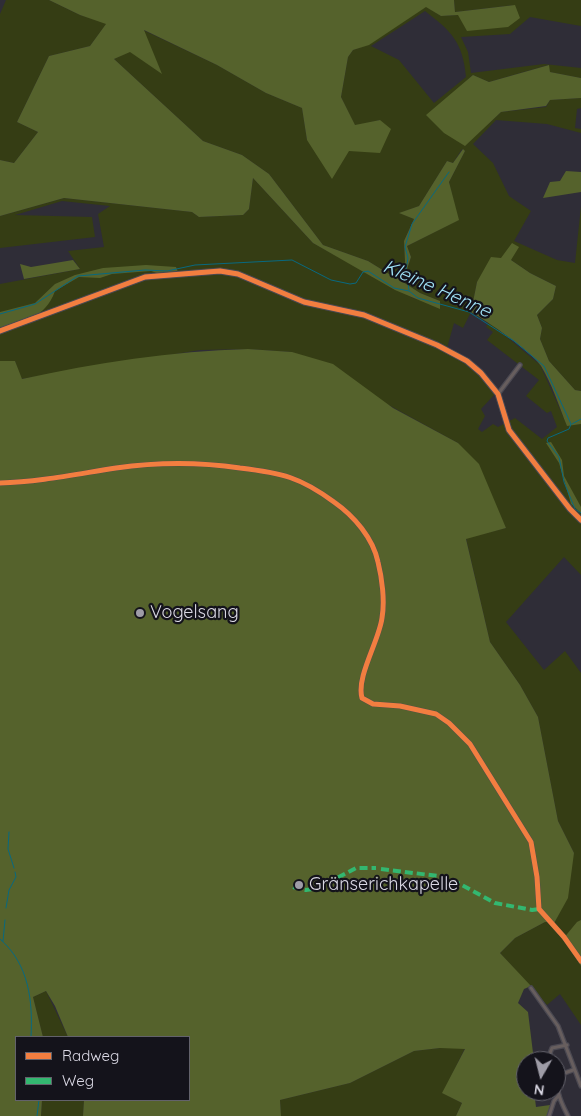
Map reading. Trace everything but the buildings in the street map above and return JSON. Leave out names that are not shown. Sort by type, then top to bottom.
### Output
[{"type":"street","points":[[0,332],[145,277],[225,272],[255,280],[309,304],[358,313],[437,345],[470,364],[498,394],[509,430],[570,509],[581,520]]},
{"type":"street","points":[[498,394],[520,365]]},
{"type":"street","points":[[0,483],[29,481],[150,464],[220,465],[298,478],[338,504],[367,536],[375,552],[379,568],[382,619],[363,682],[362,698],[371,704],[400,706],[436,714],[449,723],[470,744],[531,842],[540,911],[560,932],[581,961]]},
{"type":"street","points":[[531,988],[558,1026],[573,1070],[581,1086]]},
{"type":"street","points":[[551,1051],[552,1048],[566,1045]]},
{"type":"street","points":[[566,1072],[573,1070]]},
{"type":"street","points":[[549,1116],[554,1101]]},
{"type":"street","points":[[562,1101],[568,1116]]},
{"type":"green space","points":[[6,0],[49,0],[80,15],[107,23],[90,46],[49,56],[17,122],[38,132],[14,163],[0,160],[0,14]]},
{"type":"green space","points":[[49,0],[454,0],[455,12],[515,5],[520,18],[508,27],[467,31],[458,15],[441,16],[426,7],[369,45],[353,50],[348,57],[341,97],[355,125],[380,120],[391,129],[380,153],[349,151],[332,179],[307,140],[302,108],[266,93],[217,65],[144,30],[162,74],[130,52],[114,59],[203,141],[242,155],[269,174],[323,245],[368,261],[394,277],[401,276],[405,262],[404,241],[414,219],[399,213],[419,206],[447,161],[453,163],[463,149],[465,151],[449,182],[459,220],[407,246],[411,257],[403,282],[420,293],[440,301],[440,309],[395,290],[313,243],[253,178],[249,209],[243,215],[199,217],[192,212],[64,198],[0,216],[0,160],[14,163],[38,132],[17,122],[49,56],[90,46],[106,24],[80,15]]},
{"type":"green space","points":[[454,0],[581,0],[581,26],[530,17],[510,34],[461,37],[468,52],[471,73],[544,64],[581,68],[581,78],[550,72],[548,65],[489,82],[473,75],[460,87],[465,145],[501,112],[546,107],[550,100],[581,98],[581,108],[577,109],[575,128],[581,129],[581,133],[547,124],[496,120],[473,144],[493,163],[509,196],[531,211],[514,241],[557,260],[575,263],[581,206],[581,391],[575,390],[549,361],[540,339],[542,328],[537,315],[553,299],[556,286],[530,273],[511,260],[501,258],[477,282],[471,312],[463,328],[454,323],[447,348],[478,373],[495,394],[481,409],[485,416],[478,429],[482,432],[493,424],[498,427],[515,418],[542,439],[557,427],[551,411],[547,413],[526,396],[539,380],[487,340],[493,332],[486,327],[489,322],[540,365],[567,425],[581,424],[581,575],[564,557],[506,622],[544,670],[565,651],[581,673],[581,920],[564,939],[581,966],[581,1025],[560,994],[547,1005],[500,953],[515,938],[545,922],[550,922],[574,853],[558,821],[538,717],[520,685],[490,642],[466,538],[506,528],[458,443],[292,352],[248,349],[200,350],[21,379],[15,361],[0,361],[0,284],[80,269],[68,251],[104,247],[98,214],[110,206],[62,201],[15,215],[92,217],[95,237],[0,248],[0,216],[64,198],[192,212],[199,217],[243,215],[249,209],[253,178],[313,243],[415,299],[440,301],[420,293],[403,282],[411,257],[407,246],[458,220],[449,182],[465,151],[462,149],[453,163],[447,161],[419,206],[400,213],[414,219],[404,241],[405,262],[401,277],[394,277],[368,261],[323,245],[269,174],[242,155],[203,141],[114,59],[130,51],[161,73],[143,30],[217,65],[266,93],[302,108],[307,140],[349,151],[380,120],[355,126],[341,97],[348,57],[353,50],[369,44],[426,6],[441,16],[458,15],[514,5],[455,12]],"holes":[[[425,11],[449,31],[459,46],[466,77],[434,103],[399,60],[371,46]]]},
{"type":"green space","points":[[549,65],[550,72],[581,78],[581,98],[550,100],[546,106],[501,112],[465,146],[444,133],[426,115],[473,75],[489,82]]},
{"type":"green space","points":[[566,171],[581,172],[581,192],[543,198],[550,182],[560,181]]},
{"type":"green space","points":[[512,243],[519,247],[511,260],[530,273],[556,286],[553,299],[537,315],[542,328],[540,339],[549,361],[575,390],[581,391],[581,424],[567,426],[549,380],[536,360],[509,337],[471,312],[477,282],[491,257],[501,258]]},
{"type":"green space","points":[[73,260],[80,269],[24,279],[20,264],[31,267]]},
{"type":"green space","points":[[146,265],[176,267],[178,272],[157,273],[151,271],[112,274],[100,278],[79,277],[55,291],[51,300],[40,313],[26,320],[0,328],[0,312],[35,303],[55,284],[75,275],[103,268]]},
{"type":"green space","points":[[248,349],[292,352],[333,364],[393,408],[458,443],[479,464],[506,528],[466,539],[490,642],[520,685],[538,717],[558,821],[574,853],[568,898],[553,925],[550,922],[545,922],[515,938],[500,953],[531,986],[524,989],[518,1003],[528,1012],[533,1051],[516,1051],[516,1101],[535,1101],[536,1107],[550,1105],[549,1116],[456,1116],[462,1103],[442,1093],[465,1049],[440,1048],[414,1051],[350,1083],[280,1100],[281,1116],[83,1116],[84,1101],[190,1101],[190,1036],[68,1036],[55,1006],[46,991],[33,997],[43,1036],[15,1036],[15,1101],[42,1101],[41,1116],[0,1116],[0,361],[15,361],[22,379],[134,359],[191,352]]},
{"type":"green space","points":[[551,442],[562,460],[564,476],[581,507],[581,513],[571,504],[559,463],[546,443]]},
{"type":"green space","points":[[581,920],[581,966],[563,939],[577,922]]},
{"type":"green space","points":[[46,991],[68,1036],[43,1036],[33,997]]},
{"type":"green space","points":[[465,1048],[443,1093],[462,1103],[456,1116],[281,1116],[280,1100],[350,1083],[414,1051]]},
{"type":"green space","points":[[42,1101],[84,1101],[83,1116],[41,1116]]},
{"type":"waterway","points":[[409,290],[406,269],[408,258],[405,247],[412,224],[449,172]]},
{"type":"waterway","name":"Kleine Henne","points":[[0,314],[35,304],[78,276],[145,270],[167,271],[195,265],[292,260],[331,280],[350,284],[356,283],[363,272],[368,271],[394,288],[409,291],[418,298],[469,312],[514,341],[544,366],[571,424],[569,429],[548,438],[547,441],[559,457],[564,482],[575,509],[581,513]]},
{"type":"waterway","points":[[572,424],[581,419]]},
{"type":"waterway","points":[[9,832],[8,849],[14,868]]},
{"type":"waterway","points":[[6,908],[9,890],[16,877],[15,872]]},
{"type":"waterway","points":[[3,941],[5,920]]},
{"type":"waterway","points":[[0,939],[17,960],[27,984],[30,997],[31,1036]]},
{"type":"waterway","points":[[37,1116],[39,1101]]},
{"type":"marked path","points":[[293,887],[306,890],[318,888],[356,868],[376,868]]},
{"type":"marked path","points":[[381,869],[438,876],[458,883],[495,903],[532,910],[539,909]]},
{"type":"cycle path","points":[[0,331],[145,277],[220,271],[238,274],[304,302],[364,315],[437,345],[467,361],[481,373],[498,394],[509,430],[570,509],[581,520]]},
{"type":"cycle path","points":[[0,483],[147,465],[225,466],[279,474],[311,487],[341,508],[362,528],[372,544],[378,562],[383,590],[382,618],[362,680],[362,698],[373,704],[400,706],[436,714],[449,723],[470,744],[531,842],[537,877],[539,909],[564,937],[581,961]]},
{"type":"place","name":"Vogelsang","points":[[140,613]]},
{"type":"place","name":"Gränserichkapelle","points":[[299,885]]}]
